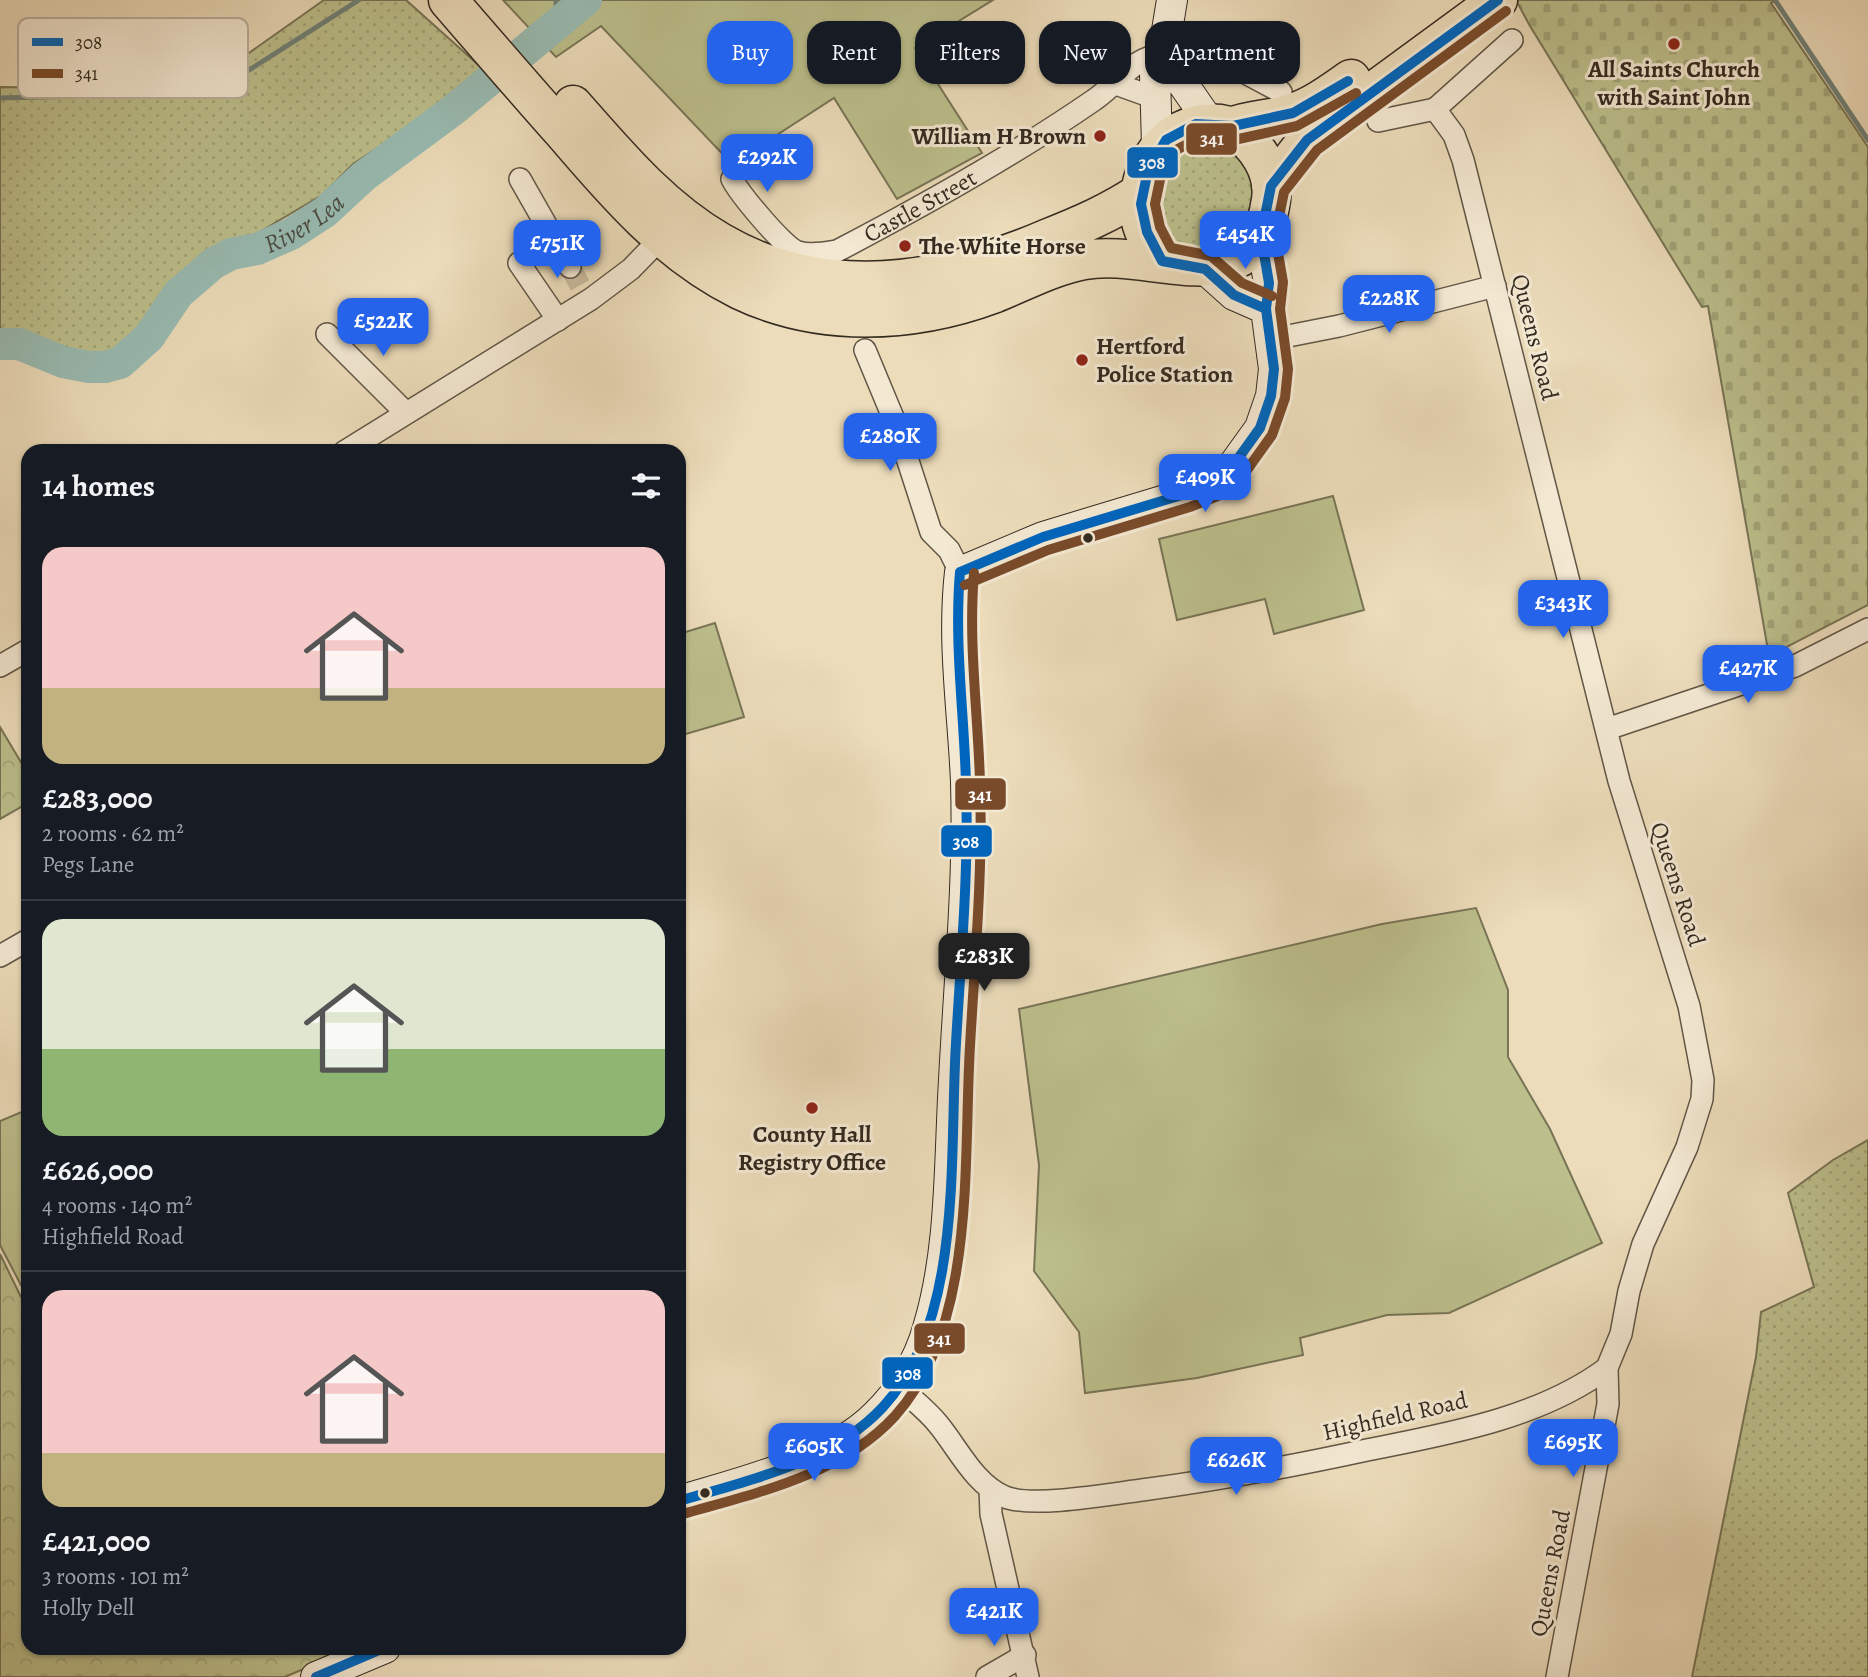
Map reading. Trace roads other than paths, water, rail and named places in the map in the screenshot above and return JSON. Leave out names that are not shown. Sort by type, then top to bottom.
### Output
[{"type":"highway","points":[[448,0],[489,20],[618,197],[661,238],[709,273],[751,294],[805,312],[864,318],[906,316],[947,308],[1070,262],[1114,258],[1162,261],[1205,269],[1228,263],[1246,252],[1261,236],[1271,186],[1265,163],[1256,149],[1221,125]]},
{"type":"highway","points":[[1162,261],[1145,232],[1140,216],[1141,192],[1157,146],[1168,136],[1191,126],[1221,125],[1293,113],[1314,104],[1459,0]]},
{"type":"highway","points":[[1271,186],[1307,140],[1498,0]]},
{"type":"highway","points":[[525,69],[676,212],[721,243],[752,258],[813,277],[885,283],[927,278],[967,268],[1004,257],[1084,223],[1141,192]]},
{"type":"main road","points":[[1169,21],[1172,0]]},
{"type":"main road","points":[[1155,84],[1157,146]]},
{"type":"main road","points":[[1193,84],[1221,125]]},
{"type":"main road","points":[[686,1499],[800,1461],[842,1440],[877,1415],[913,1367],[928,1329],[939,1280],[946,1221],[966,785],[955,630],[960,572],[1043,537],[1185,494],[1213,483],[1232,467],[1261,428],[1271,396],[1273,339],[1266,309],[1269,283],[1261,236]]},
{"type":"main road","points":[[1205,269],[1234,295],[1266,309]]},
{"type":"main road","points":[[317,1677],[369,1655]]},
{"type":"street","points":[[1378,121],[1435,109],[1512,40]]},
{"type":"street","name":"Castle Street","points":[[1131,69],[1145,57]]},
{"type":"street","name":"Castle Street","points":[[732,179],[750,206],[792,249],[810,253],[837,251],[1035,140],[1115,84]]},
{"type":"street","points":[[1119,84],[1155,98]]},
{"type":"street","points":[[1262,84],[1281,92]]},
{"type":"street","name":"Queens Road","points":[[1435,109],[1454,135],[1637,845],[1689,1006],[1703,1080],[1702,1099],[1691,1136],[1643,1244],[1620,1334],[1607,1368],[1608,1404],[1557,1677]]},
{"type":"street","points":[[520,178],[570,267]]},
{"type":"street","points":[[356,444],[558,320],[586,293],[631,270],[661,238]]},
{"type":"street","points":[[519,263],[558,320]]},
{"type":"street","points":[[1273,339],[1339,326],[1495,286]]},
{"type":"street","points":[[327,334],[405,412]]},
{"type":"street","points":[[865,349],[897,427],[931,532],[949,550],[960,572]]},
{"type":"street","points":[[1607,729],[1795,666],[1868,629]]},
{"type":"street","points":[[0,666],[21,654]]},
{"type":"street","points":[[0,956],[21,944]]},
{"type":"street","name":"Highfield Road","points":[[990,1489],[1007,1498],[1029,1500],[1098,1496],[1309,1463],[1425,1439],[1521,1411],[1570,1392],[1607,1368]]},
{"type":"street","points":[[899,1387],[937,1422],[970,1468],[990,1489],[991,1514],[1028,1677]]},
{"type":"street","points":[[987,1677],[1025,1656]]},
{"type":"waterway","points":[[248,71],[359,0]]},
{"type":"waterway","points":[[556,0],[556,23]]},
{"type":"waterway","name":"River Lea","points":[[0,344],[19,344],[63,362],[89,367],[120,363],[149,337],[178,294],[214,263],[231,254],[257,249],[291,234],[325,212],[364,176],[452,111],[586,0]]},
{"type":"waterway","points":[[1775,0],[1868,140]]},
{"type":"waterway","points":[[0,98],[18,98]]},
{"type":"tunnel","points":[[570,267],[581,287]]},
{"type":"place","name":"All Saints Church with Saint John","points":[[1674,44]]},
{"type":"place","name":"William H Brown","points":[[1100,136]]},
{"type":"place","name":"The White Horse","points":[[905,246]]},
{"type":"place","name":"Hertford Police Station","points":[[1082,360]]},
{"type":"place","name":"County Hall Registry Office","points":[[812,1108]]}]
